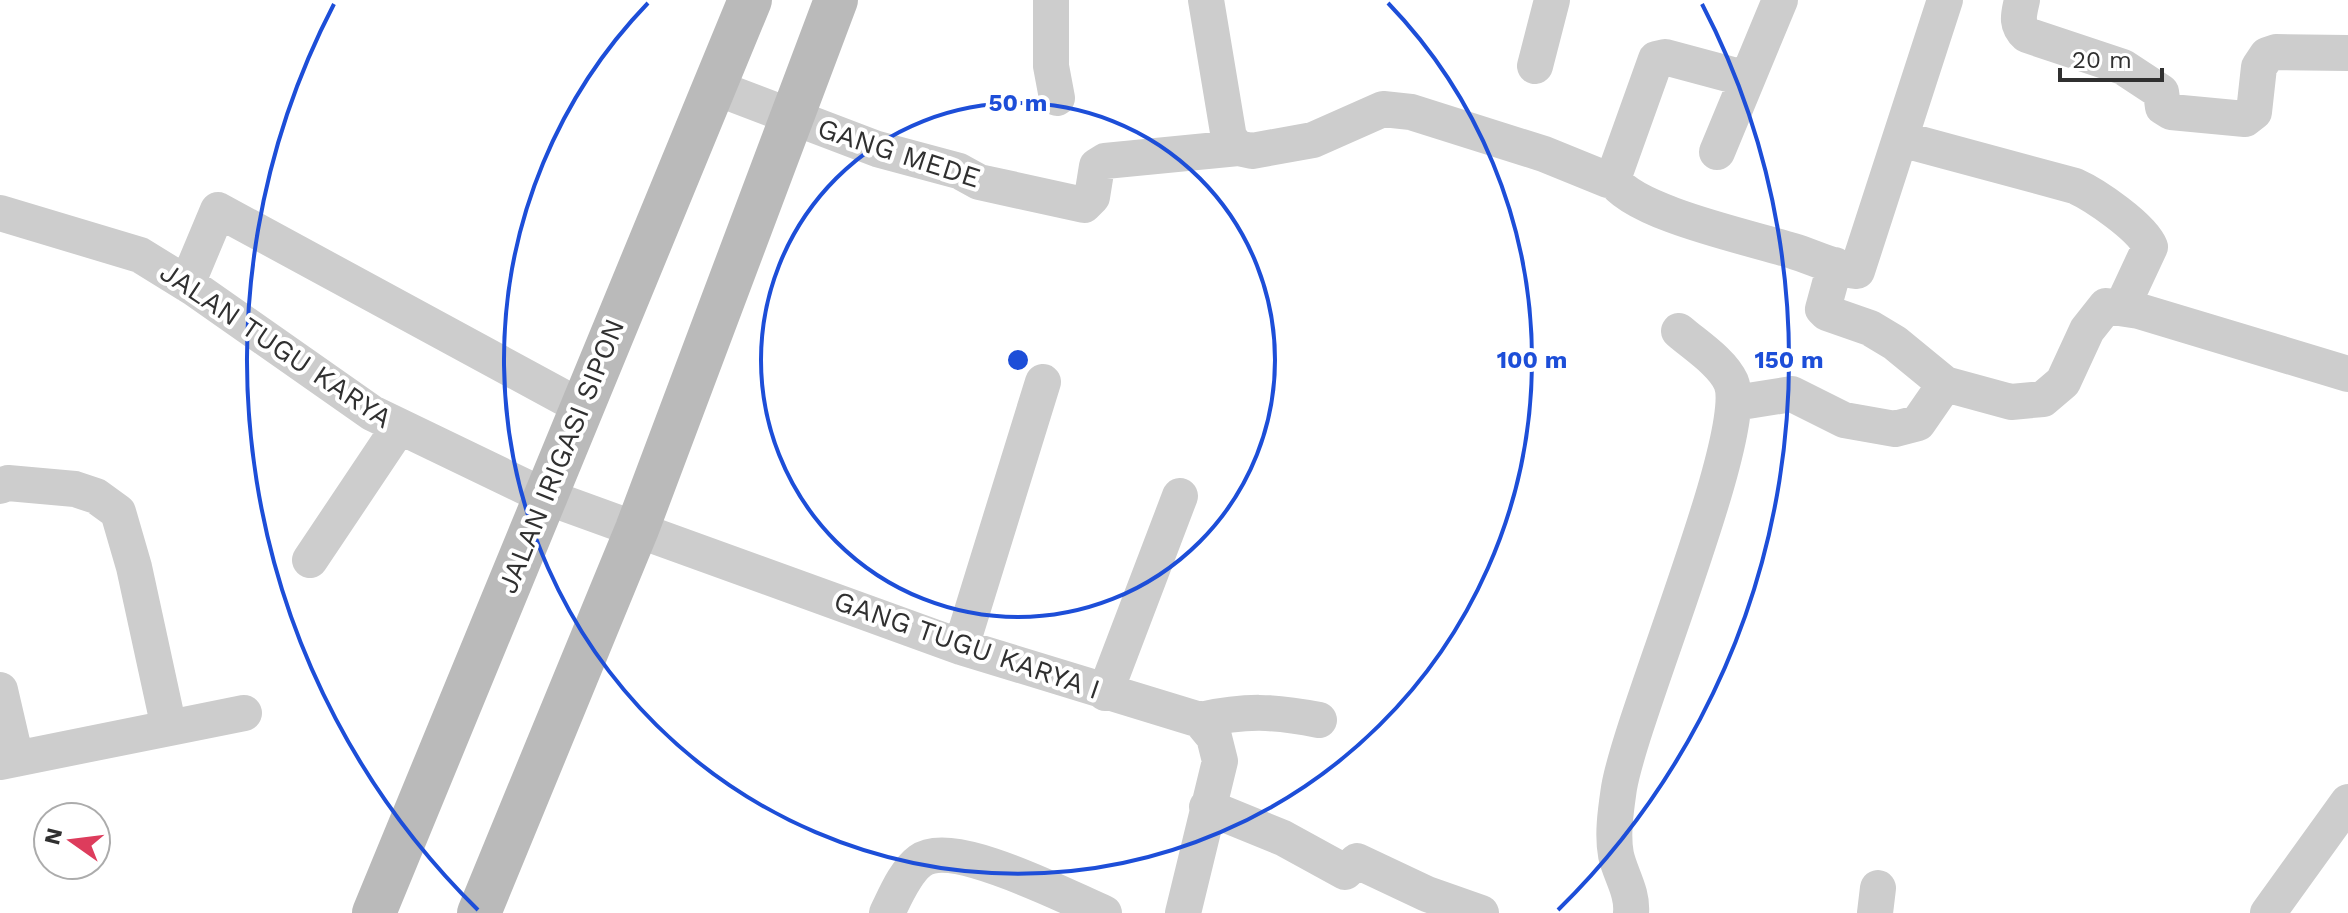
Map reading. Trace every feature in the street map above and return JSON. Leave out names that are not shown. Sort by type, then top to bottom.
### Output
[{"type":"street","name":"JALAN IRIGASI SIPON","points":[[374,913],[551,498],[581,407],[724,91],[750,0]]},
{"type":"street","points":[[479,913],[629,526],[782,112],[836,0]]},
{"type":"street","points":[[1051,0],[1051,66],[1057,98]]},
{"type":"street","points":[[1206,0],[1229,138],[1238,148],[1252,151],[1313,140],[1383,109],[1411,112],[1613,179],[1619,190],[1637,200],[1735,236],[1852,271],[1861,269],[1945,0]]},
{"type":"street","points":[[1535,66],[1552,0]]},
{"type":"street","points":[[1717,152],[1780,0]]},
{"type":"street","points":[[2022,0],[2019,29],[2027,35],[2139,75],[2161,92],[2163,107],[2171,112],[2245,119],[2254,112],[2259,67],[2267,55],[2276,52],[2348,53]]},
{"type":"street","points":[[1613,179],[1656,59],[1665,57],[1747,79]]},
{"type":"street","name":"GANG MEDE","points":[[724,91],[877,149],[959,171],[979,182],[1088,203],[1094,174],[1105,161],[1238,148]]},
{"type":"street","points":[[1901,139],[2075,186],[2112,210],[2144,236],[2150,247],[2122,307]]},
{"type":"street","points":[[187,284],[218,210],[581,407]]},
{"type":"street","name":"JALAN TUGU KARYA","points":[[0,213],[130,251],[187,284],[399,427],[551,498]]},
{"type":"street","points":[[1835,265],[1823,309],[1895,343],[1945,384],[2011,402],[2043,399],[2063,382],[2087,330],[2106,306],[2122,307],[2348,374]]},
{"type":"street","points":[[1631,913],[1616,854],[1619,787],[1631,740],[1714,491],[1735,403],[1730,380],[1679,331]]},
{"type":"street","points":[[961,647],[1043,382]]},
{"type":"street","points":[[1735,403],[1792,394],[1844,420],[1895,429],[1918,423],[1945,384]]},
{"type":"street","points":[[310,560],[399,427]]},
{"type":"street","points":[[0,486],[8,483],[75,489],[96,496],[118,512],[134,567],[169,728]]},
{"type":"street","points":[[1105,693],[1180,496]]},
{"type":"street","name":"GANG TUGU KARYA I","points":[[551,498],[961,647],[1200,720]]},
{"type":"street","points":[[0,690],[8,761],[244,713]]},
{"type":"street","points":[[1183,913],[1220,761],[1214,737],[1200,720],[1242,711],[1274,711],[1319,720]]},
{"type":"street","points":[[2268,913],[2348,802]]},
{"type":"street","points":[[1207,807],[1283,838],[1345,872],[1357,861],[1427,894],[1481,913]]},
{"type":"street","points":[[887,913],[919,862],[936,854],[959,856],[999,869],[1104,913]]}]
